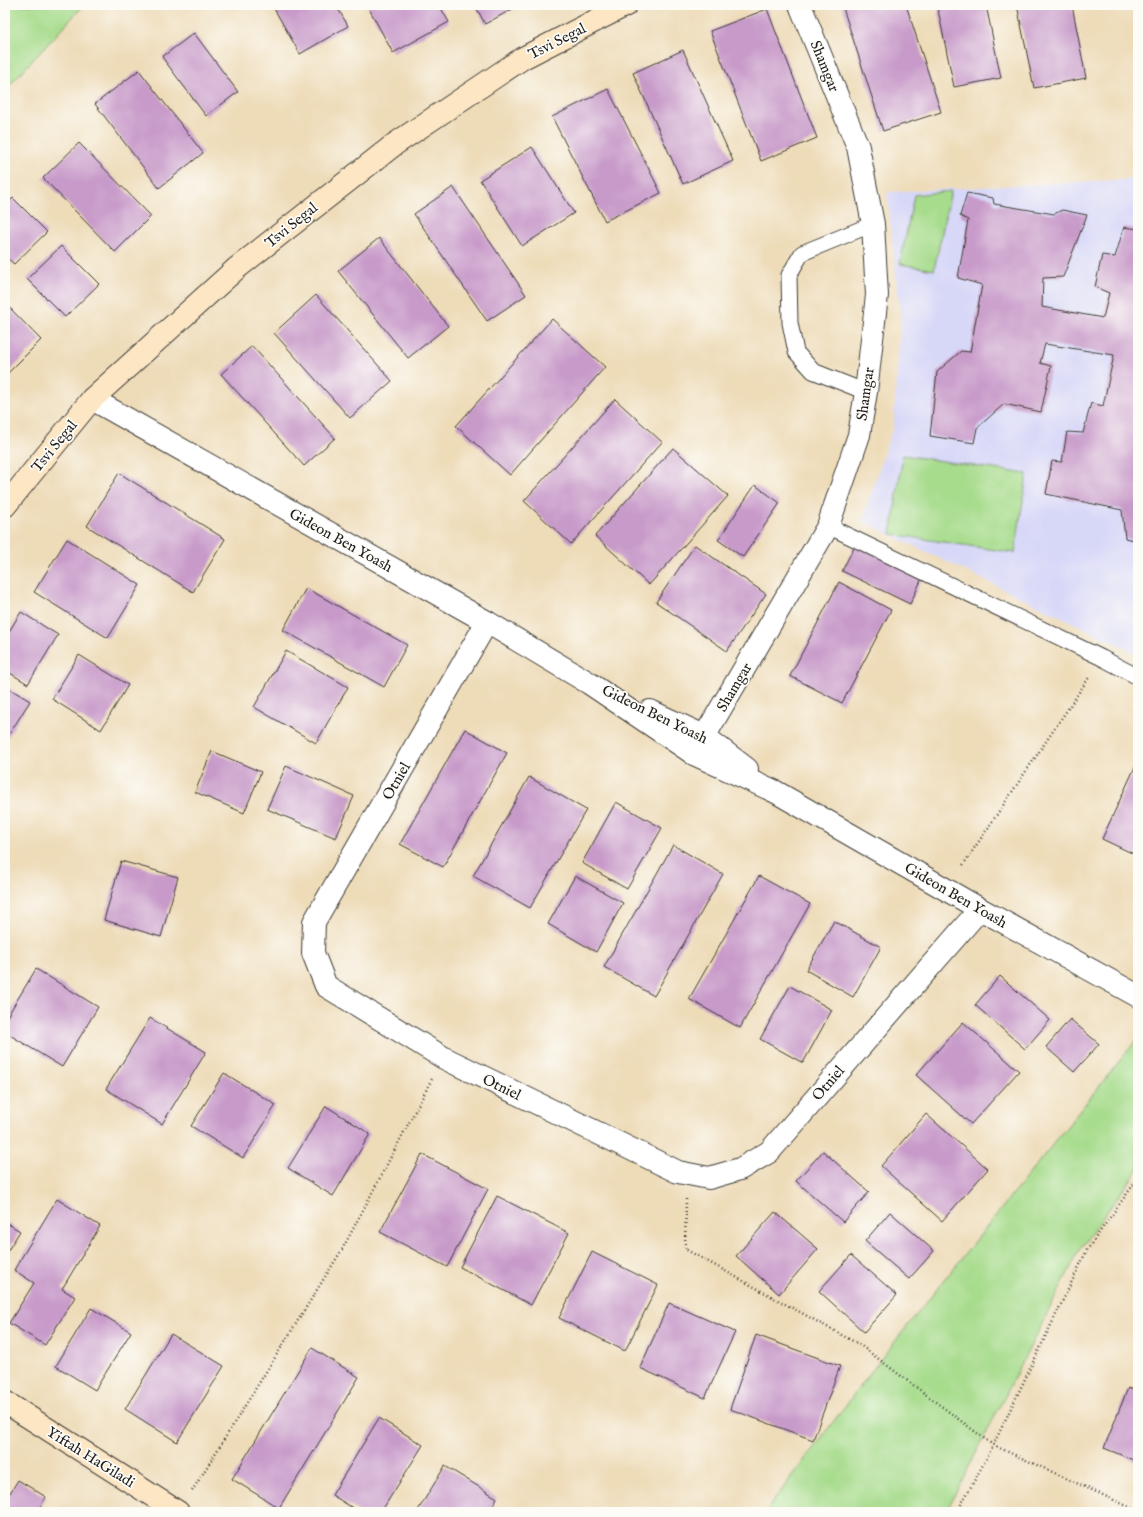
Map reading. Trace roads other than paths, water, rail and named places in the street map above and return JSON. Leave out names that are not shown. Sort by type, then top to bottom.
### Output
[{"type":"street","name":"Tsvi Segal","points":[[5,506],[92,399],[237,268],[394,144],[523,58],[626,5]]},
{"type":"street","name":"Shamgar","points":[[699,745],[828,526],[859,435],[866,392],[876,295],[873,224],[858,147],[800,5]]},
{"type":"street","name":"Gideon Ben Yoash","points":[[92,399],[487,622],[589,683],[699,745],[776,792],[980,909],[1138,996]]},
{"type":"street","name":"Otniel","points":[[487,622],[314,922],[313,953],[326,986],[444,1058],[678,1172],[709,1178],[740,1169],[769,1152],[980,909]]},
{"type":"street","name":"Yiftah HaGiladi","points":[[5,1402],[178,1512]]},
{"type":"lane","points":[[866,392],[813,372],[796,352],[790,323],[790,275],[802,252],[873,224]]},
{"type":"lane","points":[[828,526],[1102,658],[1138,677]]}]
